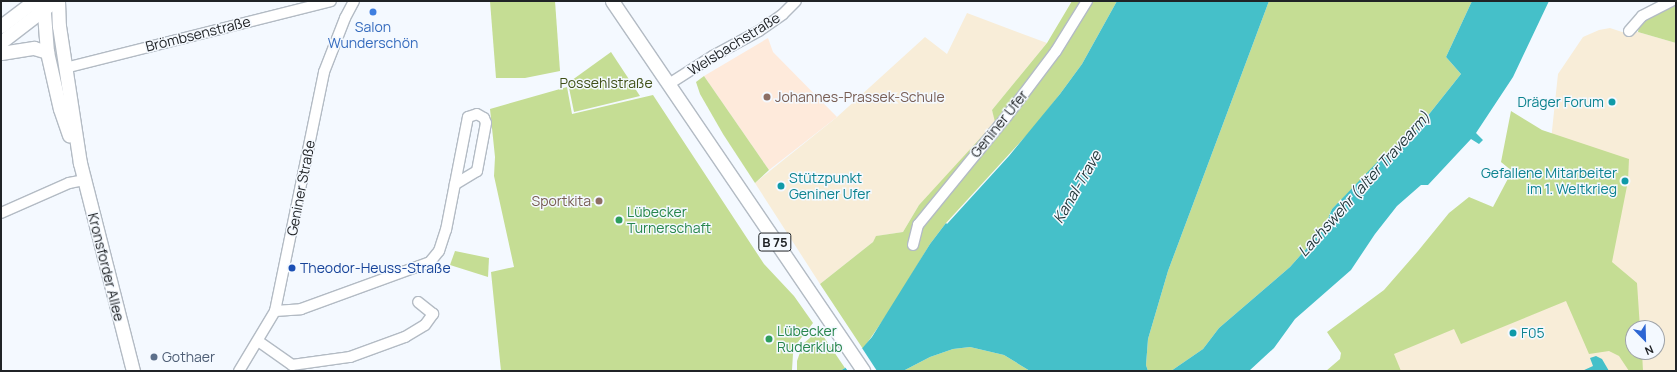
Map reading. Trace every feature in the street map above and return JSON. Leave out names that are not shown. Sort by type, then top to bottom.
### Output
[{"type":"main road","points":[[1,26],[40,4],[54,1]]},
{"type":"main road","name":"Kronsforder Allee","points":[[58,1],[59,26],[80,163],[133,371]]},
{"type":"main road","name":"B 75","points":[[612,1],[863,371]]},
{"type":"main road","points":[[1,42],[40,4]]},
{"type":"main road","name":"Kronsforder Allee","points":[[40,4],[47,52],[60,108],[80,163]]},
{"type":"main road","points":[[1,53],[34,48],[47,52]]},
{"type":"street","name":"Brömbsenstraße","points":[[65,68],[331,1]]},
{"type":"street","name":"Geniner Straße","points":[[239,371],[275,311],[324,72],[345,18],[354,1]]},
{"type":"street","name":"Welsbachstraße","points":[[669,84],[713,56],[759,31],[783,14],[796,1]]},
{"type":"street","name":"Geniner Ufer","points":[[913,245],[918,225],[1047,63],[1087,1]]},
{"type":"street","points":[[1630,30],[1642,16],[1671,1]]},
{"type":"street","points":[[275,311],[302,309],[430,262],[439,251],[446,230],[468,117],[477,114],[484,118],[486,123],[477,171],[455,184]]},
{"type":"street","points":[[1,212],[69,184],[84,180]]},
{"type":"street","points":[[258,341],[292,365],[350,357],[405,337],[425,325],[433,314],[418,302]]},
{"type":"shaded area","points":[[967,13],[1047,43],[992,110],[996,122],[919,205],[903,232],[877,236],[873,242],[820,284],[755,183],[837,117],[925,37],[947,54]]},
{"type":"shaded area","points":[[1610,28],[1622,32],[1638,32],[1676,43],[1676,371],[1366,371],[1383,347],[1551,140],[1558,74],[1583,37],[1599,30]]},
{"type":"shaded area","name":"Johannes-Prassek-Schule","points":[[768,38],[773,52],[837,117],[769,170],[704,76]]},
{"type":"green space","points":[[490,1],[555,1],[560,71],[525,78],[496,78]]},
{"type":"green space","points":[[1072,1],[1117,1],[1082,64],[1035,126],[946,223],[930,244],[892,307],[863,349],[820,284],[873,242],[876,236],[903,232],[919,205],[995,122],[992,110],[1047,43]]},
{"type":"green space","points":[[1269,1],[1472,1],[1446,57],[1461,74],[1414,133],[1386,158],[1383,157],[1332,209],[1323,230],[1290,267],[1219,328],[1203,349],[1171,371],[1148,371],[1146,365],[1148,339],[1168,271]]},
{"type":"green space","points":[[1671,5],[1676,5],[1676,43],[1638,32],[1639,27],[1647,19]]},
{"type":"green space","name":"Possehlstraße","points":[[611,52],[640,96],[574,112],[568,83]]},
{"type":"green space","points":[[704,76],[769,170],[755,183],[723,134],[700,94],[696,82]]},
{"type":"green space","name":"Lübecker Turnerschaft","points":[[567,87],[572,114],[653,95],[764,264],[794,296],[813,323],[798,342],[793,354],[792,370],[501,371],[491,272],[514,267],[494,176],[495,157],[490,109]]},
{"type":"green space","points":[[1511,111],[1542,130],[1629,159],[1628,181],[1612,262],[1637,283],[1639,320],[1625,320],[1625,360],[1642,360],[1643,371],[1629,371],[1619,356],[1609,351],[1589,354],[1566,301],[1461,344],[1454,329],[1394,354],[1401,371],[1326,371],[1340,359],[1341,353],[1327,332],[1384,290],[1449,213],[1469,197],[1493,207],[1512,171],[1501,162]]},
{"type":"green space","points":[[455,251],[489,258],[488,277],[450,265]]},
{"type":"green space","points":[[819,330],[845,368],[840,371],[797,371],[797,361],[803,344]]},
{"type":"green space","points":[[970,347],[1004,355],[1030,371],[903,371],[930,357],[953,349]]},
{"type":"water","name":"Kanal-Trave","points":[[1117,1],[1269,1],[1168,271],[1148,339],[1146,365],[1148,371],[1030,371],[1004,355],[970,347],[953,349],[930,357],[903,371],[840,371],[845,368],[872,337],[930,244],[946,223],[947,224],[1009,156],[1060,94],[1082,64]]},
{"type":"water","name":"Lachswehr (alter Travearm)","points":[[1472,1],[1549,1],[1513,77],[1476,133],[1483,140],[1479,144],[1471,139],[1428,185],[1421,185],[1397,206],[1375,234],[1351,270],[1295,319],[1274,348],[1249,371],[1171,371],[1203,349],[1219,328],[1290,267],[1323,230],[1332,209],[1383,156],[1386,158],[1414,133],[1461,74],[1446,57]]},
{"type":"water","points":[[1596,356],[1602,359],[1609,371],[1582,371],[1593,366],[1590,358]]},
{"type":"pier","points":[[862,348],[877,371],[848,371],[844,366]]},
{"type":"place","name":"Salon Wunderschön","points":[[373,12]]},
{"type":"place","name":"Johannes-Prassek-Schule","points":[[767,97]]},
{"type":"place","name":"Dräger Forum","points":[[1612,102]]},
{"type":"place","name":"Gefallene Mitarbeiter im 1. Weltkrieg","points":[[1625,181]]},
{"type":"place","name":"Stützpunkt Geniner Ufer","points":[[781,186]]},
{"type":"place","name":"Sportkita","points":[[599,201]]},
{"type":"place","name":"Lübecker Turnerschaft","points":[[619,220]]},
{"type":"place","name":"Theodor-Heuss-Straße","points":[[292,268]]},
{"type":"place","name":"F05","points":[[1513,333]]},
{"type":"place","name":"Lübecker Ruderklub","points":[[769,339]]},
{"type":"place","name":"Gothaer","points":[[154,357]]}]
